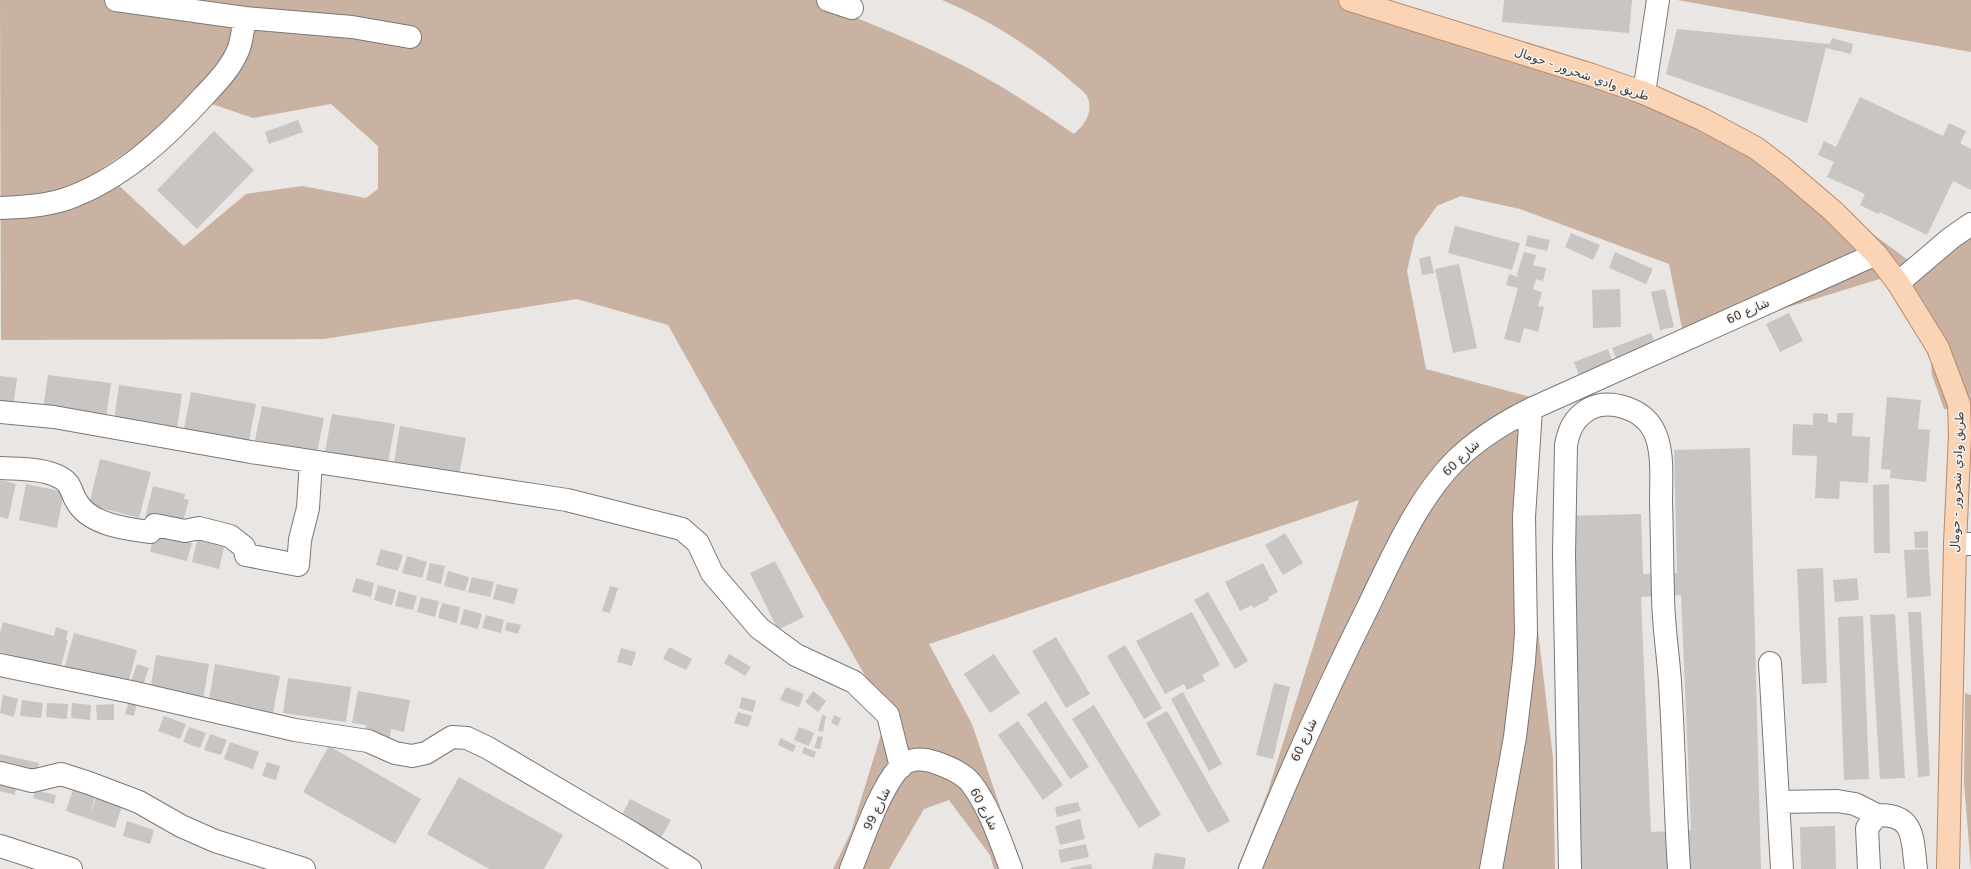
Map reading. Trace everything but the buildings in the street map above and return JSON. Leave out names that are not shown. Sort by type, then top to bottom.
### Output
[{"type":"main road","name":"طريق وادي شحرور - حومال","points":[[1350,0],[1592,75],[1644,93],[1702,119],[1756,148],[1833,211],[1876,254],[1898,283],[1938,348],[1965,405],[1960,435],[1963,544],[1948,869]]},
{"type":"street","points":[[116,0],[245,18],[352,27],[410,36]]},
{"type":"street","points":[[828,0],[852,8]]},
{"type":"street","points":[[1644,93],[1652,30],[1658,0]]},
{"type":"street","points":[[0,208],[35,207],[66,199],[96,186],[131,164],[164,137],[226,72],[239,48],[245,18]]},
{"type":"street","points":[[1898,283],[1951,238],[1971,224]]},
{"type":"street","name":"شارع 60","points":[[1250,869],[1284,784],[1334,676],[1383,576],[1415,517],[1436,484],[1454,462],[1476,442],[1500,425],[1531,409],[1876,254]]},
{"type":"street","points":[[1570,869],[1564,555],[1566,446],[1569,429],[1579,416],[1591,408],[1605,405],[1616,405],[1641,416],[1653,429],[1658,446],[1661,470],[1663,596],[1670,682],[1679,869]]},
{"type":"street","points":[[1491,869],[1515,737],[1524,661],[1526,633],[1524,517],[1531,409]]},
{"type":"street","points":[[0,412],[54,417],[311,461],[567,500],[682,529],[698,543],[712,573],[759,628],[796,655],[854,682],[888,715],[909,763]]},
{"type":"street","points":[[0,468],[34,470],[55,474],[70,485],[79,505],[95,518],[118,527],[150,532],[155,525],[185,531],[199,528],[230,536],[244,547],[246,555],[298,565],[300,540],[308,508],[311,461]]},
{"type":"street","points":[[1770,663],[1782,869]]},
{"type":"street","points":[[0,665],[131,692],[295,730],[368,741],[395,754],[412,756],[426,753],[452,737],[467,738],[488,748],[618,824],[690,869]]},
{"type":"street","name":"شارع 60","points":[[909,763],[929,760],[942,764],[970,782],[986,809],[1011,869]]},
{"type":"street","name":"شارع 99","points":[[851,869],[869,824],[887,788],[909,763]]},
{"type":"street","points":[[0,773],[32,781],[61,774],[139,802],[181,826],[215,841],[304,869]]},
{"type":"street","points":[[1778,802],[1837,801],[1855,804],[1877,815],[1892,814],[1903,821],[1912,832],[1916,869]]},
{"type":"street","points":[[1869,869],[1867,828],[1877,815]]},
{"type":"street","points":[[0,846],[71,869]]},
{"type":"shaded area","points":[[0,0],[826,0],[823,5],[872,24],[936,52],[968,68],[1045,114],[1074,134],[1085,122],[1089,112],[1089,102],[1084,92],[1042,57],[1010,35],[977,16],[942,0],[1372,0],[1619,79],[1763,153],[1908,260],[1971,216],[1971,411],[1944,409],[1932,375],[1930,348],[1883,278],[1749,319],[1683,333],[1669,264],[1520,209],[1461,196],[1437,206],[1415,237],[1407,271],[1426,369],[1534,398],[1519,470],[1553,758],[1555,869],[1237,869],[1268,791],[1359,500],[929,644],[972,724],[1021,869],[994,869],[990,855],[949,800],[924,809],[889,869],[833,869],[851,832],[887,715],[668,325],[577,299],[324,339],[1,340]],"holes":[[[203,101],[253,118],[331,104],[378,146],[378,189],[366,198],[302,186],[246,194],[184,246],[101,169]]]},
{"type":"shaded area","points":[[1677,0],[1971,0],[1971,52]]},
{"type":"shaded area","points":[[1965,693],[1971,695],[1971,869],[1964,782]]}]
